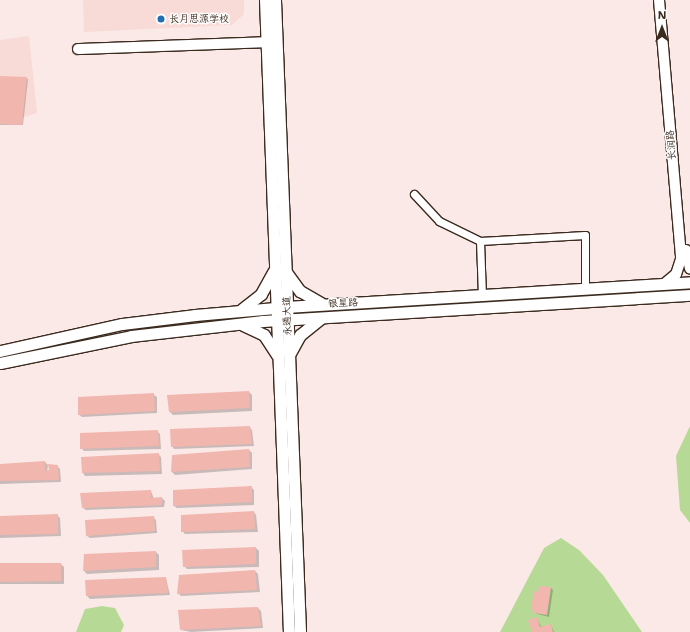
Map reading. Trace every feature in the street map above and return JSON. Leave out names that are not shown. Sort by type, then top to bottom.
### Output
[{"type":"main road","name":"永通大道","points":[[265,0],[266,42],[280,269]]},
{"type":"main road","name":"永通大道","points":[[275,0],[289,632]]},
{"type":"main road","name":"长润路","points":[[659,0],[681,259],[676,274],[664,284]]},
{"type":"main road","name":"长润路","points":[[665,0],[686,251],[690,269]]},
{"type":"main road","points":[[78,49],[266,42]]},
{"type":"main road","points":[[238,311],[251,304],[261,294],[280,269],[300,291],[324,304]]},
{"type":"main road","name":"银星路","points":[[0,351],[122,324],[238,311],[324,304],[482,296],[690,282]]},
{"type":"main road","name":"银星路","points":[[0,363],[131,336],[237,324],[690,295]]},
{"type":"main road","points":[[237,324],[259,331],[283,358],[300,335],[310,325],[324,318]]},
{"type":"main road","name":"永通大道","points":[[283,358],[300,632]]},
{"type":"street","points":[[414,194],[438,221],[480,241],[585,235],[585,289]]},
{"type":"street","points":[[480,241],[482,296]]},
{"type":"shaded area","name":"长月思源学校","points":[[83,0],[244,0],[244,14],[232,25],[84,32]]},
{"type":"shaded area","points":[[29,36],[37,113],[0,124],[0,40]]},
{"type":"green space","points":[[690,426],[690,523],[680,510],[676,456]]},
{"type":"green space","points":[[561,538],[579,550],[603,575],[642,632],[500,632],[544,548]]},
{"type":"green space","points":[[102,606],[115,608],[124,625],[121,632],[76,632],[85,609]]},
{"type":"building","points":[[0,76],[27,77],[22,125],[0,124]]},
{"type":"building","points":[[249,391],[250,408],[169,412],[167,395]]},
{"type":"building","points":[[154,393],[155,411],[78,415],[78,397]]},
{"type":"building","points":[[250,426],[252,444],[171,447],[170,429]]},
{"type":"building","points":[[158,430],[159,446],[80,449],[80,433]]},
{"type":"building","points":[[249,449],[250,467],[171,472],[172,455]]},
{"type":"building","points":[[159,453],[160,471],[82,473],[81,457]]},
{"type":"building","points":[[45,461],[45,471],[49,470],[48,464],[58,465],[59,480],[0,481],[0,464]]},
{"type":"building","points":[[252,486],[252,502],[173,506],[173,490]]},
{"type":"building","points":[[151,490],[151,498],[162,497],[162,505],[82,508],[80,493]]},
{"type":"building","points":[[254,511],[255,529],[181,532],[181,515]]},
{"type":"building","points":[[58,514],[58,534],[0,535],[0,516]]},
{"type":"building","points":[[154,516],[155,531],[86,536],[85,520]]},
{"type":"building","points":[[256,547],[256,564],[183,567],[182,550]]},
{"type":"building","points":[[156,551],[156,567],[83,571],[84,554]]},
{"type":"building","points":[[0,563],[61,563],[61,581],[0,582]]},
{"type":"building","points":[[255,570],[257,590],[177,594],[179,575]]},
{"type":"building","points":[[166,577],[168,593],[86,596],[85,580]]},
{"type":"building","points":[[539,586],[551,587],[547,615],[534,613],[531,608],[534,591],[538,592]]},
{"type":"building","points":[[258,607],[261,626],[180,630],[178,610]]},
{"type":"building","points":[[537,617],[540,627],[551,624],[553,632],[532,632],[528,620]]},
{"type":"place","name":"长月思源学校","points":[[161,19]]}]
